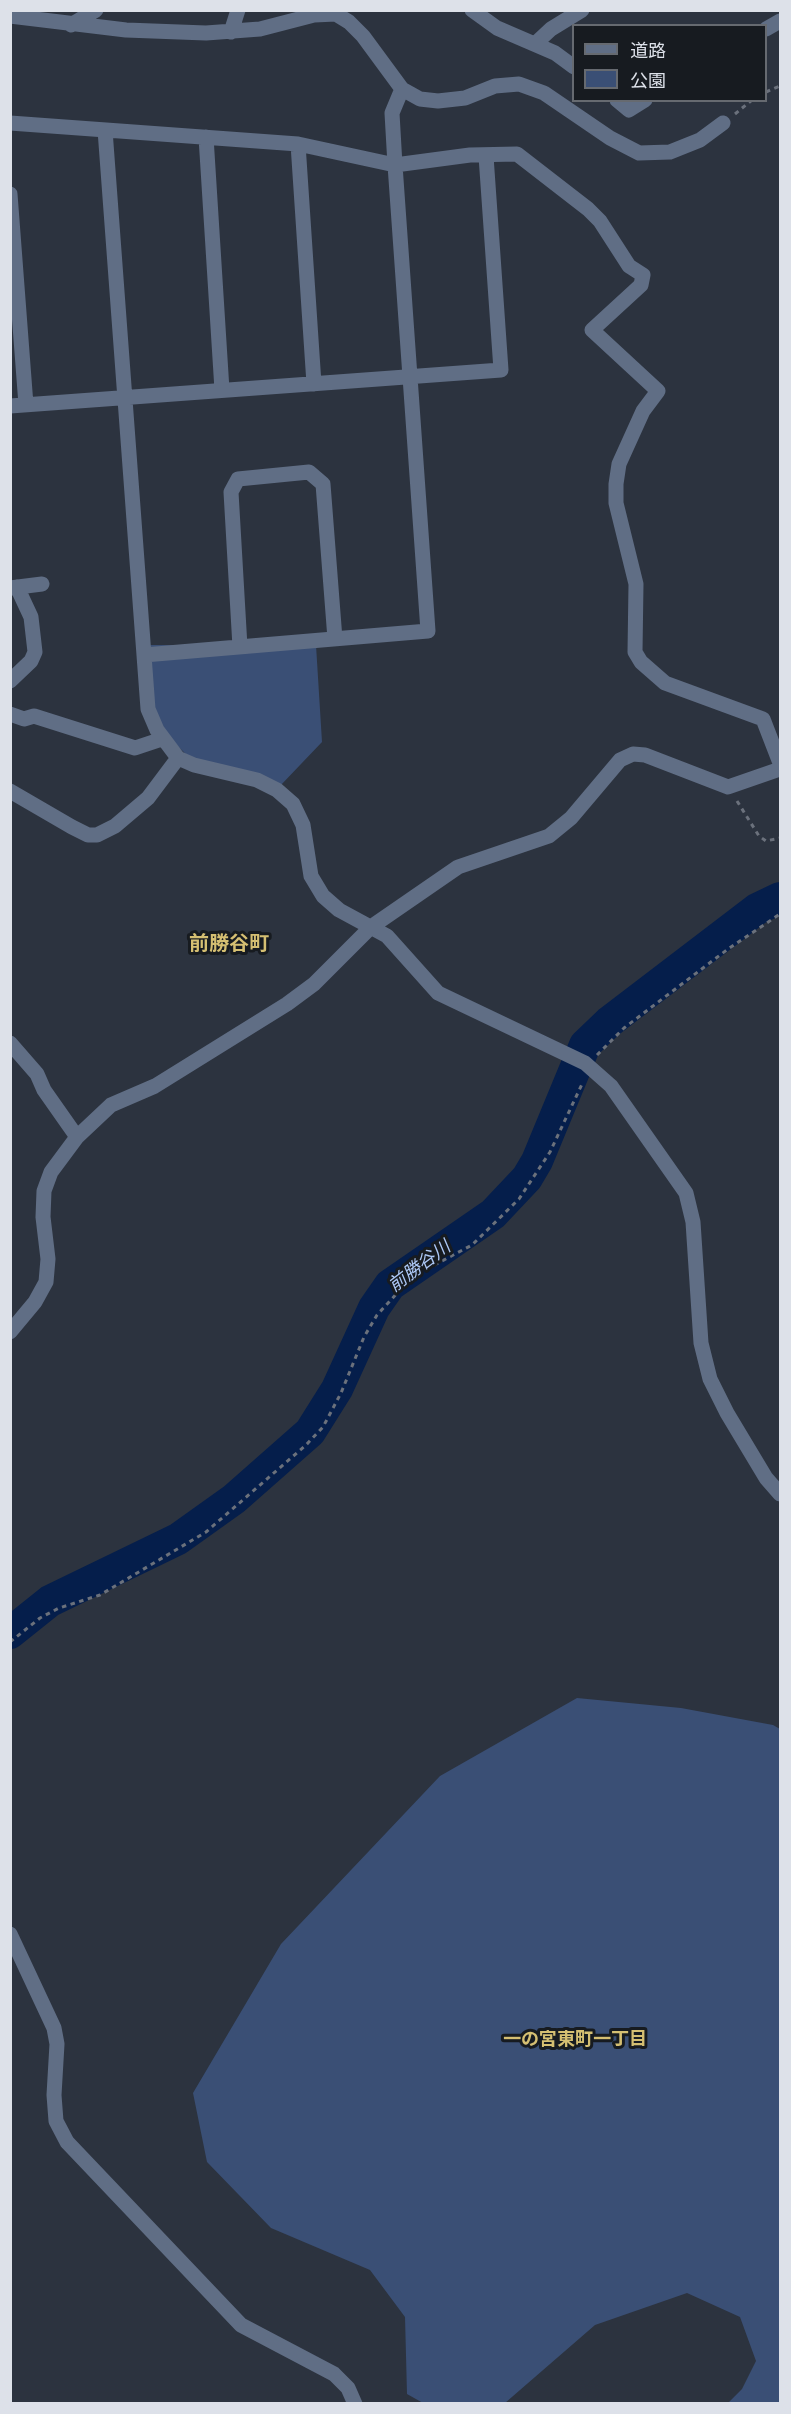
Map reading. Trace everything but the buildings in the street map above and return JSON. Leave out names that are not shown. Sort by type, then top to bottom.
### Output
[{"type":"street","points":[[71,25],[96,10]]},
{"type":"street","points":[[231,32],[238,10]]},
{"type":"street","points":[[471,10],[497,28],[536,43],[572,66]]},
{"type":"street","points":[[536,43],[551,29],[582,10]]},
{"type":"street","points":[[10,16],[52,15],[71,25],[126,30],[231,32],[260,29],[314,15],[336,12],[363,36],[402,89],[420,99],[438,101],[465,98],[495,86],[519,84],[544,93],[610,138],[639,153],[670,152],[700,140],[723,123]]},
{"type":"street","points":[[144,655],[428,631],[394,165],[392,112],[402,89]]},
{"type":"street","points":[[619,102],[629,110],[642,102]]},
{"type":"street","points":[[10,123],[298,144],[394,165],[518,154],[588,209],[600,221],[629,266],[643,275],[641,285],[592,330],[658,391],[643,411],[619,464],[616,484],[616,503],[636,585],[634,652],[641,662],[665,683],[763,719],[780,764]]},
{"type":"street","points":[[105,130],[148,709],[162,739],[178,758],[194,765],[258,780],[277,790],[293,804],[303,825],[311,876],[323,896],[339,910],[387,936],[438,993],[499,1024],[564,1052],[589,1066],[611,1086],[686,1193],[693,1222],[701,1343],[710,1379],[727,1413],[766,1478],[780,1494]]},
{"type":"street","points":[[206,138],[222,390]]},
{"type":"street","points":[[298,144],[314,384]]},
{"type":"street","points":[[10,194],[18,405],[501,370],[486,156]]},
{"type":"street","points":[[240,647],[231,492],[238,478],[309,472],[323,484],[335,639]]},
{"type":"street","points":[[10,681],[31,661],[35,652],[31,617],[14,587],[42,584]]},
{"type":"street","points":[[10,714],[24,719],[33,716],[135,748],[162,739]]},
{"type":"street","points":[[10,1332],[35,1302],[46,1282],[48,1259],[43,1217],[44,1191],[51,1172],[77,1137],[111,1105],[155,1086],[287,1004],[314,984],[371,927],[458,867],[549,836],[571,818],[620,760],[633,754],[645,755],[728,787],[780,769]]},
{"type":"street","points":[[10,791],[72,827],[88,835],[97,835],[116,826],[148,798],[178,758]]},
{"type":"street","points":[[10,1043],[37,1074],[44,1090],[77,1137]]},
{"type":"street","points":[[10,1934],[54,2028],[57,2044],[54,2095],[56,2121],[65,2140],[241,2325],[334,2374],[348,2388],[355,2403]]},
{"type":"path","points":[[723,123],[749,102]]},
{"type":"path","points":[[728,787],[759,836],[766,841],[780,838]]},
{"type":"path","points":[[10,1642],[40,1618],[59,1608],[100,1595],[206,1532],[306,1445],[323,1427],[341,1393],[364,1337],[377,1315],[412,1277],[472,1245],[519,1199],[550,1152],[589,1066],[624,1028],[780,914]]},
{"type":"green space","points":[[150,645],[316,645],[322,742],[280,786],[193,761],[159,728],[152,703]]},
{"type":"green space","points":[[577,1698],[681,1708],[773,1725],[780,1729],[780,2403],[728,2403],[742,2389],[756,2361],[740,2317],[687,2293],[595,2325],[505,2403],[423,2403],[407,2394],[405,2317],[370,2270],[271,2228],[207,2162],[193,2093],[281,1944],[440,1776]]},
{"type":"waterway","name":"前勝谷川","points":[[10,1633],[50,1601],[178,1539],[234,1499],[310,1432],[337,1389],[374,1308],[390,1285],[493,1214],[527,1178],[537,1161],[585,1045],[609,1022],[757,909],[780,898]]},
{"type":"district","name":"前勝谷町","points":[[229,945]]},
{"type":"district","name":"一の宮東町一丁目","points":[[575,2040]]}]
